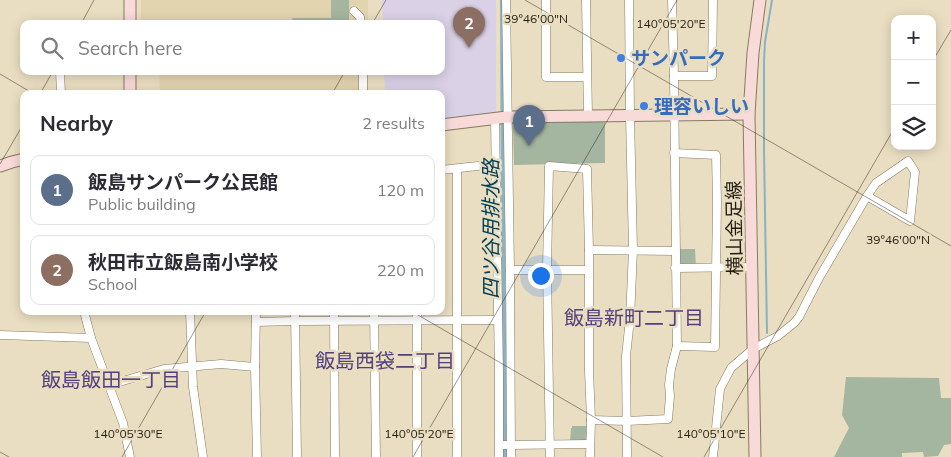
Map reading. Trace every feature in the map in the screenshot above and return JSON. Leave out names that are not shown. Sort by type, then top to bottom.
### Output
[{"type":"street","points":[[130,0],[130,20]]},
{"type":"street","points":[[506,0],[502,118],[510,270],[511,457]]},
{"type":"street","points":[[546,0],[546,77],[587,77]]},
{"type":"street","points":[[586,0],[588,116]]},
{"type":"street","points":[[627,457],[626,356],[630,319],[633,250],[629,0]]},
{"type":"street","points":[[591,420],[668,419],[669,385],[677,346],[672,0]]},
{"type":"street","points":[[674,76],[712,76],[713,0]]},
{"type":"street","name":"横山金足線","points":[[755,457],[749,114],[754,44],[760,0]]},
{"type":"street","points":[[354,11],[360,20]]},
{"type":"street","points":[[60,75],[61,90]]},
{"type":"street","points":[[130,75],[130,90]]},
{"type":"street","points":[[362,75],[363,90]]},
{"type":"street","points":[[445,125],[502,118],[749,114]]},
{"type":"street","points":[[499,457],[496,164],[502,118]]},
{"type":"street","points":[[674,153],[716,155],[717,200],[715,346],[677,346]]},
{"type":"street","points":[[0,166],[20,160]]},
{"type":"street","points":[[713,457],[720,389],[731,368],[753,348],[778,336],[794,323],[799,317],[819,278],[867,196],[876,183],[908,161],[915,172],[910,221],[867,196]]},
{"type":"street","points":[[445,170],[496,164]]},
{"type":"street","points":[[550,457],[547,269],[548,166],[587,169],[590,457]]},
{"type":"street","points":[[457,169],[457,457]]},
{"type":"street","points":[[588,250],[675,251]]},
{"type":"street","points":[[676,268],[752,267]]},
{"type":"street","points":[[510,270],[588,270]]},
{"type":"street","points":[[85,315],[90,338],[122,423],[130,457]]},
{"type":"street","points":[[190,315],[195,409],[204,457]]},
{"type":"street","points":[[256,315],[257,457]]},
{"type":"street","points":[[295,315],[297,457]]},
{"type":"street","points":[[334,315],[335,457]]},
{"type":"street","points":[[374,315],[376,457]]},
{"type":"street","points":[[416,315],[417,457]]},
{"type":"street","points":[[256,322],[498,320]]},
{"type":"street","points":[[0,335],[90,338]]},
{"type":"street","points":[[109,385],[164,369],[221,364],[255,367]]},
{"type":"street","points":[[500,445],[590,444]]},
{"type":"shaded area","points":[[141,0],[368,0],[368,20],[141,20]]},
{"type":"shaded area","points":[[382,0],[496,0],[496,114],[445,119],[445,90],[385,90],[384,75],[445,75],[445,20],[383,20]]},
{"type":"shaded area","points":[[159,75],[368,75],[368,90],[160,90]]},
{"type":"green space","points":[[331,0],[349,0],[349,20],[292,20],[292,18],[331,18]]},
{"type":"green space","points":[[605,120],[605,163],[514,165],[513,128],[515,121]]},
{"type":"green space","points":[[680,249],[695,249],[696,266],[682,266],[679,263]]},
{"type":"green space","points":[[846,377],[939,378],[941,398],[951,398],[951,444],[944,445],[938,456],[924,457],[923,452],[902,453],[902,457],[834,457],[849,428],[842,415]]},
{"type":"green space","points":[[572,426],[588,426],[587,440],[585,442],[570,442]]},
{"type":"water","name":"四ツ谷用排水路","points":[[500,0],[503,0],[507,457],[502,457]]},
{"type":"waterway","points":[[767,333],[764,61],[772,0]]},
{"type":"place","name":"秋田市立飯島南小学校","points":[[469,48]]},
{"type":"place","name":"サンパーク","points":[[621,58]]},
{"type":"place","name":"理容いしい","points":[[644,106]]},
{"type":"place","name":"飯島サンパーク公民館","points":[[529,146]]},
{"type":"district","name":"飯島新町二丁目","points":[[634,317]]},
{"type":"district","name":"飯島西袋二丁目","points":[[385,360]]},
{"type":"district","name":"飯島飯田一丁目","points":[[111,379]]}]
